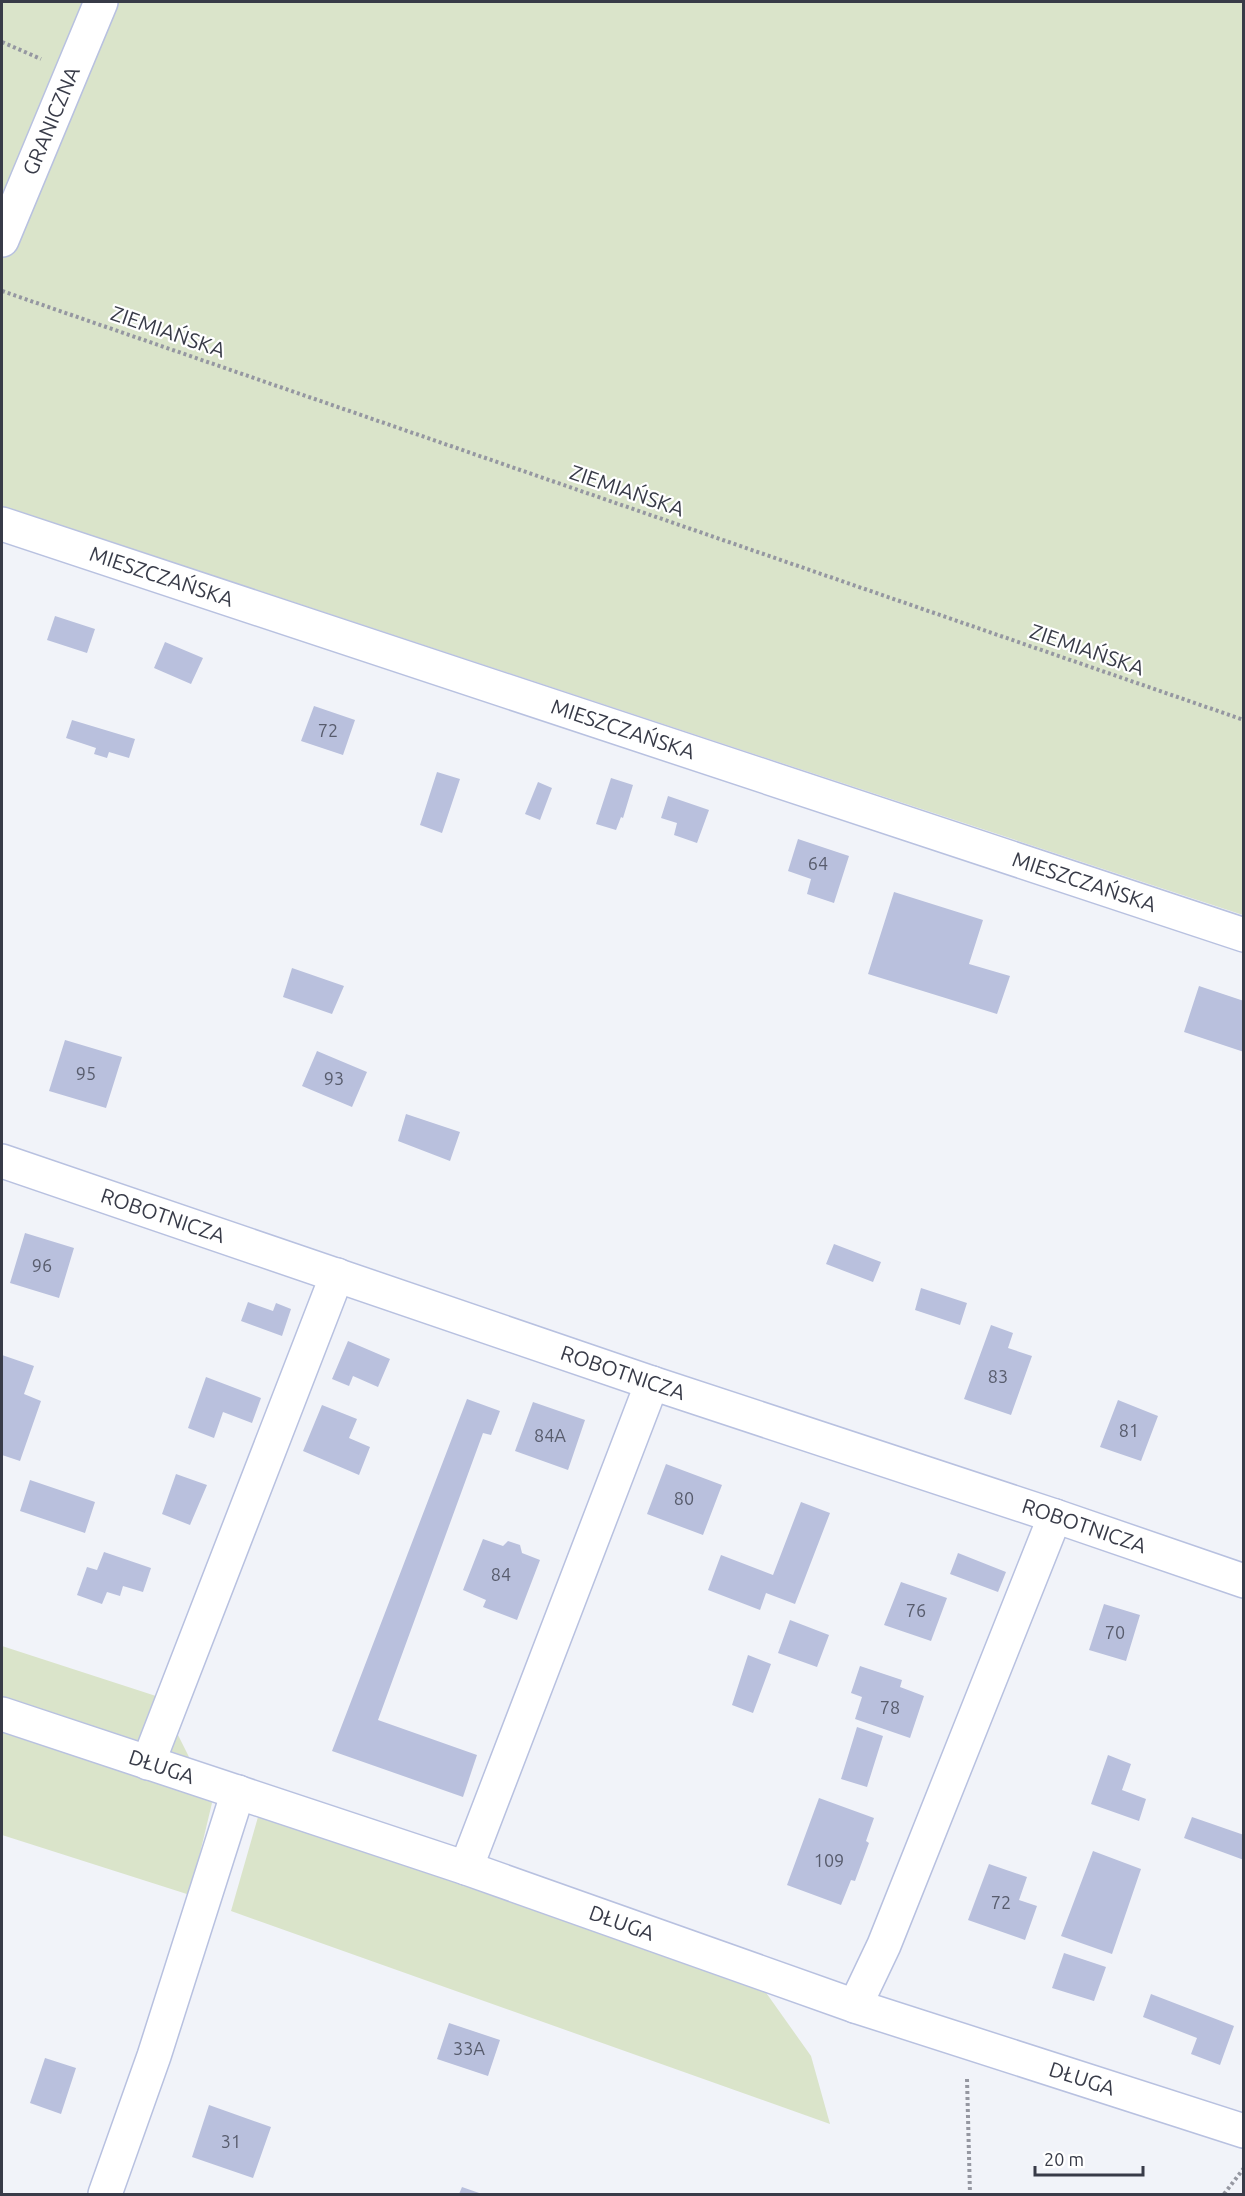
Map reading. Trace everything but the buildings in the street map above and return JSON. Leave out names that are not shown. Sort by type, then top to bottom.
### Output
[{"type":"street","name":"GRANICZNA","points":[[2,240],[101,2]]},
{"type":"street","name":"MIESZCZAŃSKA","points":[[2,524],[1244,935]]},
{"type":"street","name":"ROBOTNICZA","points":[[2,1161],[652,1383],[1244,1581]]},
{"type":"street","points":[[148,1763],[337,1275]]},
{"type":"street","points":[[466,1868],[652,1383]]},
{"type":"street","points":[[855,2006],[884,1945],[1055,1516]]},
{"type":"street","name":"DŁUGA","points":[[2,1714],[466,1868],[855,2006],[1244,2131]]},
{"type":"street","points":[[105,2194],[154,2056],[238,1792]]},
{"type":"path","points":[[2,42],[71,73]]},
{"type":"path","name":"ZIEMIAŃSKA","points":[[2,291],[1244,720]]},
{"type":"path","points":[[966,2042],[970,2194]]},
{"type":"path","points":[[1224,2194],[1244,2169]]},
{"type":"green space","points":[[2,2],[1243,2],[1243,915],[2,506]]},
{"type":"green space","points":[[2,1646],[159,1697],[212,1803],[190,1895],[2,1835]]},
{"type":"green space","points":[[260,1810],[762,1987],[811,2056],[830,2124],[231,1911]]}]
